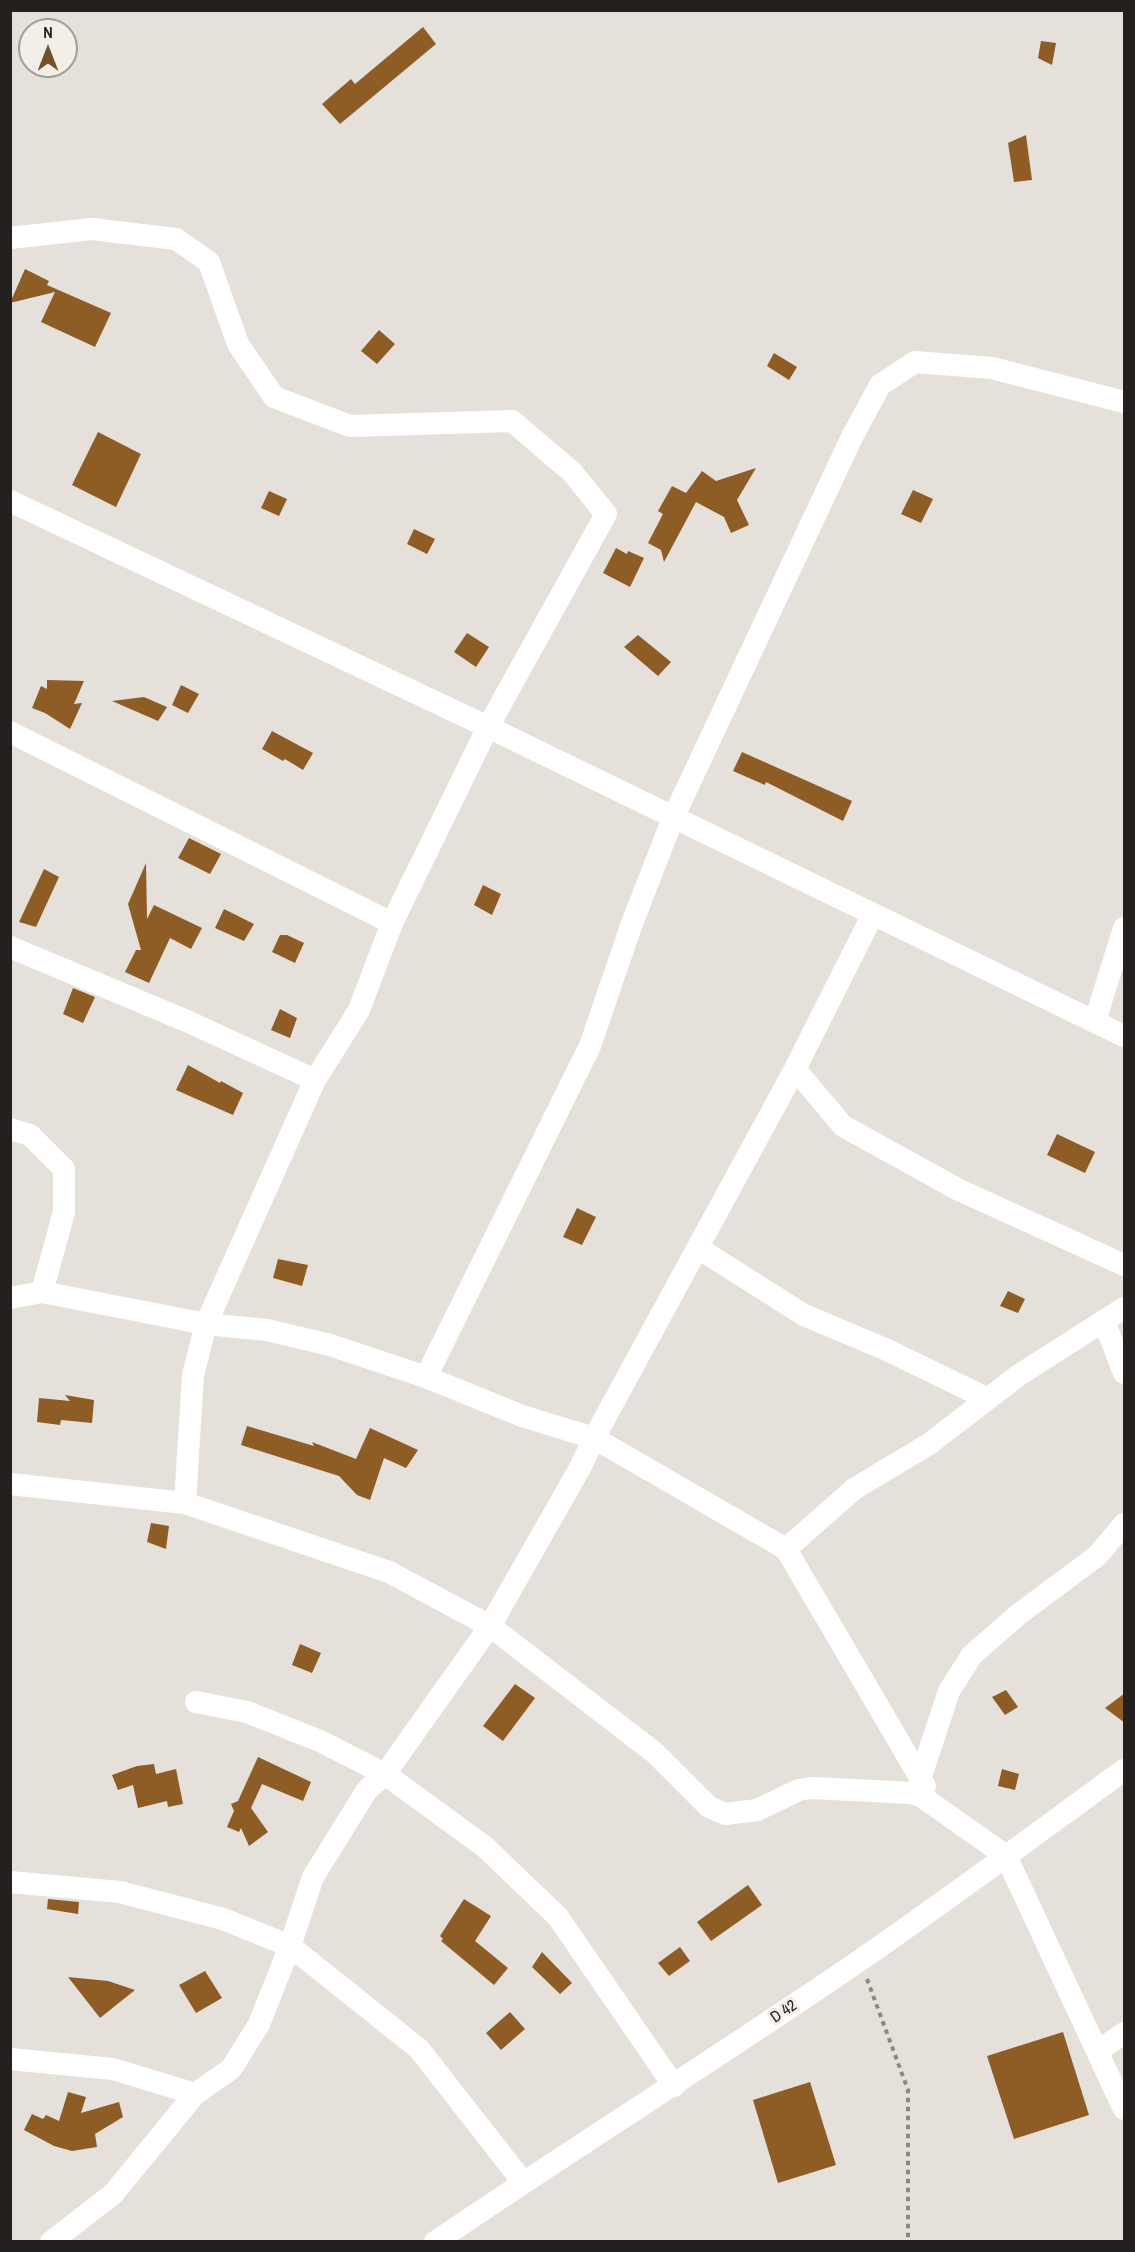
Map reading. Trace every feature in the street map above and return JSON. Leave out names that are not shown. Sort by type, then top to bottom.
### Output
[{"type":"street","points":[[10,238],[92,229],[176,239],[209,262],[238,344],[274,397],[350,426],[512,421],[572,472],[606,514],[488,728],[392,923],[359,1010],[315,1080],[206,1324],[193,1375],[185,1503]]},
{"type":"street","points":[[426,1377],[590,1046],[631,926],[673,818],[852,437],[880,385],[915,362],[992,368],[1125,402]]},
{"type":"street","points":[[10,501],[488,728],[1125,1036]]},
{"type":"street","points":[[10,732],[392,923]]},
{"type":"street","points":[[51,2241],[113,2194],[195,2094],[231,2069],[259,2024],[290,1946],[313,1877],[367,1790],[385,1774],[490,1626],[580,1468],[594,1438],[795,1069],[873,914]]},
{"type":"street","points":[[1095,1021],[1125,928]]},
{"type":"street","points":[[10,947],[189,1022],[315,1080]]},
{"type":"street","points":[[795,1069],[843,1126],[959,1190],[1125,1265]]},
{"type":"street","points":[[10,1130],[30,1135],[64,1169],[64,1212],[42,1292]]},
{"type":"street","points":[[698,1248],[804,1315],[885,1349],[988,1399]]},
{"type":"street","points":[[10,1298],[42,1292],[206,1324],[267,1330],[330,1345],[426,1377],[522,1416],[594,1438],[786,1549],[936,1805]]},
{"type":"street","points":[[786,1549],[854,1489],[929,1444],[1019,1375],[1125,1308]]},
{"type":"street","points":[[1104,1321],[1125,1373]]},
{"type":"street","points":[[10,1484],[185,1503],[389,1572],[490,1626],[655,1753],[709,1807],[725,1814],[757,1810],[799,1790],[812,1788],[912,1793],[921,1796],[1006,1856],[1125,2109]]},
{"type":"street","points":[[921,1779],[949,1691],[972,1655],[1019,1614],[1097,1556],[1125,1524]]},
{"type":"street","points":[[196,1702],[247,1712],[320,1742],[385,1774],[485,1847],[558,1917],[674,2086]]},
{"type":"street","name":"D 42","points":[[435,2241],[674,2086],[860,1960],[1125,1770]]},
{"type":"street","points":[[10,1882],[120,1892],[223,1919],[290,1946],[419,2049],[523,2182]]},
{"type":"street","points":[[1098,2051],[1125,2033]]},
{"type":"street","points":[[10,2059],[112,2069],[195,2094]]},
{"type":"path","points":[[860,1960],[908,2090],[908,2241]]},
{"type":"building","points":[[423,27],[436,44],[340,124],[322,104],[351,79],[355,84]]},
{"type":"building","points":[[1041,41],[1056,43],[1052,65],[1038,58]]},
{"type":"building","points":[[1026,135],[1032,180],[1014,182],[1008,143]]},
{"type":"building","points":[[25,269],[49,281],[47,285],[111,313],[95,347],[41,322],[55,292],[10,303]]},
{"type":"building","points":[[379,330],[395,344],[377,364],[361,351]]},
{"type":"building","points":[[774,353],[797,367],[789,380],[767,366]]},
{"type":"building","points":[[98,432],[141,454],[116,507],[72,485]]},
{"type":"building","points":[[756,468],[737,500],[749,525],[731,533],[724,517],[696,502],[664,562],[661,550],[648,543],[663,514],[658,511],[672,486],[686,493],[702,471],[716,481]]},
{"type":"building","points":[[913,490],[933,499],[921,523],[901,514]]},
{"type":"building","points":[[269,491],[287,499],[279,516],[261,508]]},
{"type":"building","points":[[414,529],[435,539],[427,554],[407,544]]},
{"type":"building","points":[[616,548],[627,554],[628,551],[644,558],[630,587],[603,573]]},
{"type":"building","points":[[467,633],[489,647],[476,667],[454,652]]},
{"type":"building","points":[[638,635],[671,662],[658,676],[624,647]]},
{"type":"building","points":[[47,680],[84,681],[74,704],[82,703],[70,729],[45,713],[32,708],[41,686],[47,689]]},
{"type":"building","points":[[181,685],[199,694],[188,713],[172,705]]},
{"type":"building","points":[[144,697],[167,707],[158,721],[112,701]]},
{"type":"building","points":[[272,731],[313,753],[303,770],[262,749]]},
{"type":"building","points":[[742,752],[852,801],[843,821],[766,782],[765,785],[733,771]]},
{"type":"building","points":[[189,838],[221,854],[210,874],[178,858]]},
{"type":"building","points":[[146,863],[147,919],[154,905],[202,928],[191,949],[170,938],[149,983],[125,972],[136,950],[141,950],[128,904]]},
{"type":"building","points":[[44,869],[59,877],[36,927],[19,922]]},
{"type":"building","points":[[483,885],[501,894],[492,915],[474,905]]},
{"type":"building","points":[[224,909],[254,924],[244,941],[215,928]]},
{"type":"building","points":[[280,935],[287,935],[304,943],[295,963],[272,952]]},
{"type":"building","points":[[73,988],[95,997],[83,1023],[63,1014]]},
{"type":"building","points":[[280,1009],[297,1018],[290,1038],[271,1030]]},
{"type":"building","points":[[188,1065],[243,1093],[233,1115],[176,1090]]},
{"type":"building","points":[[1057,1134],[1095,1152],[1085,1173],[1047,1155]]},
{"type":"building","points":[[577,1208],[596,1217],[582,1245],[563,1237]]},
{"type":"building","points":[[278,1259],[308,1265],[302,1286],[273,1278]]},
{"type":"building","points":[[1008,1291],[1025,1299],[1018,1313],[1000,1306]]},
{"type":"building","points":[[65,1395],[94,1400],[92,1423],[61,1420],[60,1425],[37,1422],[39,1398],[70,1401]]},
{"type":"building","points":[[247,1426],[314,1446],[312,1442],[356,1459],[370,1428],[418,1450],[406,1468],[384,1458],[370,1500],[357,1495],[339,1476],[241,1445]]},
{"type":"building","points":[[151,1523],[169,1526],[166,1549],[147,1542]]},
{"type":"building","points":[[300,1644],[321,1653],[312,1673],[292,1665]]},
{"type":"building","points":[[515,1684],[535,1698],[503,1741],[483,1726]]},
{"type":"building","points":[[1006,1690],[1018,1707],[1005,1715],[992,1697]]},
{"type":"building","points":[[1125,1693],[1125,1723],[1105,1708]]},
{"type":"building","points":[[258,1757],[311,1782],[303,1801],[262,1784],[251,1808],[268,1832],[249,1846],[241,1828],[239,1832],[227,1827],[234,1811],[231,1804],[238,1801]]},
{"type":"building","points":[[154,1764],[156,1774],[176,1769],[183,1804],[168,1807],[167,1801],[138,1808],[133,1785],[118,1790],[112,1775],[137,1766]]},
{"type":"building","points":[[1002,1769],[1019,1774],[1015,1790],[998,1786]]},
{"type":"building","points":[[748,1885],[762,1905],[711,1941],[697,1922]]},
{"type":"building","points":[[48,1899],[79,1902],[78,1914],[47,1909]]},
{"type":"building","points":[[464,1899],[491,1916],[475,1941],[508,1968],[494,1985],[441,1941],[443,1939],[440,1936]]},
{"type":"building","points":[[680,1947],[690,1961],[669,1976],[658,1963]]},
{"type":"building","points":[[542,1952],[572,1983],[560,1994],[532,1967]]},
{"type":"building","points":[[205,1971],[222,1998],[196,2013],[179,1985]]},
{"type":"building","points":[[68,1977],[108,1981],[135,1990],[100,2018]]},
{"type":"building","points":[[510,2012],[525,2029],[501,2050],[486,2033]]},
{"type":"building","points":[[1063,2032],[1089,2115],[1014,2139],[987,2056]]},
{"type":"building","points":[[810,2082],[836,2165],[778,2183],[753,2100]]},
{"type":"building","points":[[68,2092],[86,2097],[81,2113],[119,2102],[123,2117],[95,2134],[97,2147],[72,2151],[54,2146],[24,2130],[32,2114],[43,2119],[46,2115],[59,2121]]}]
